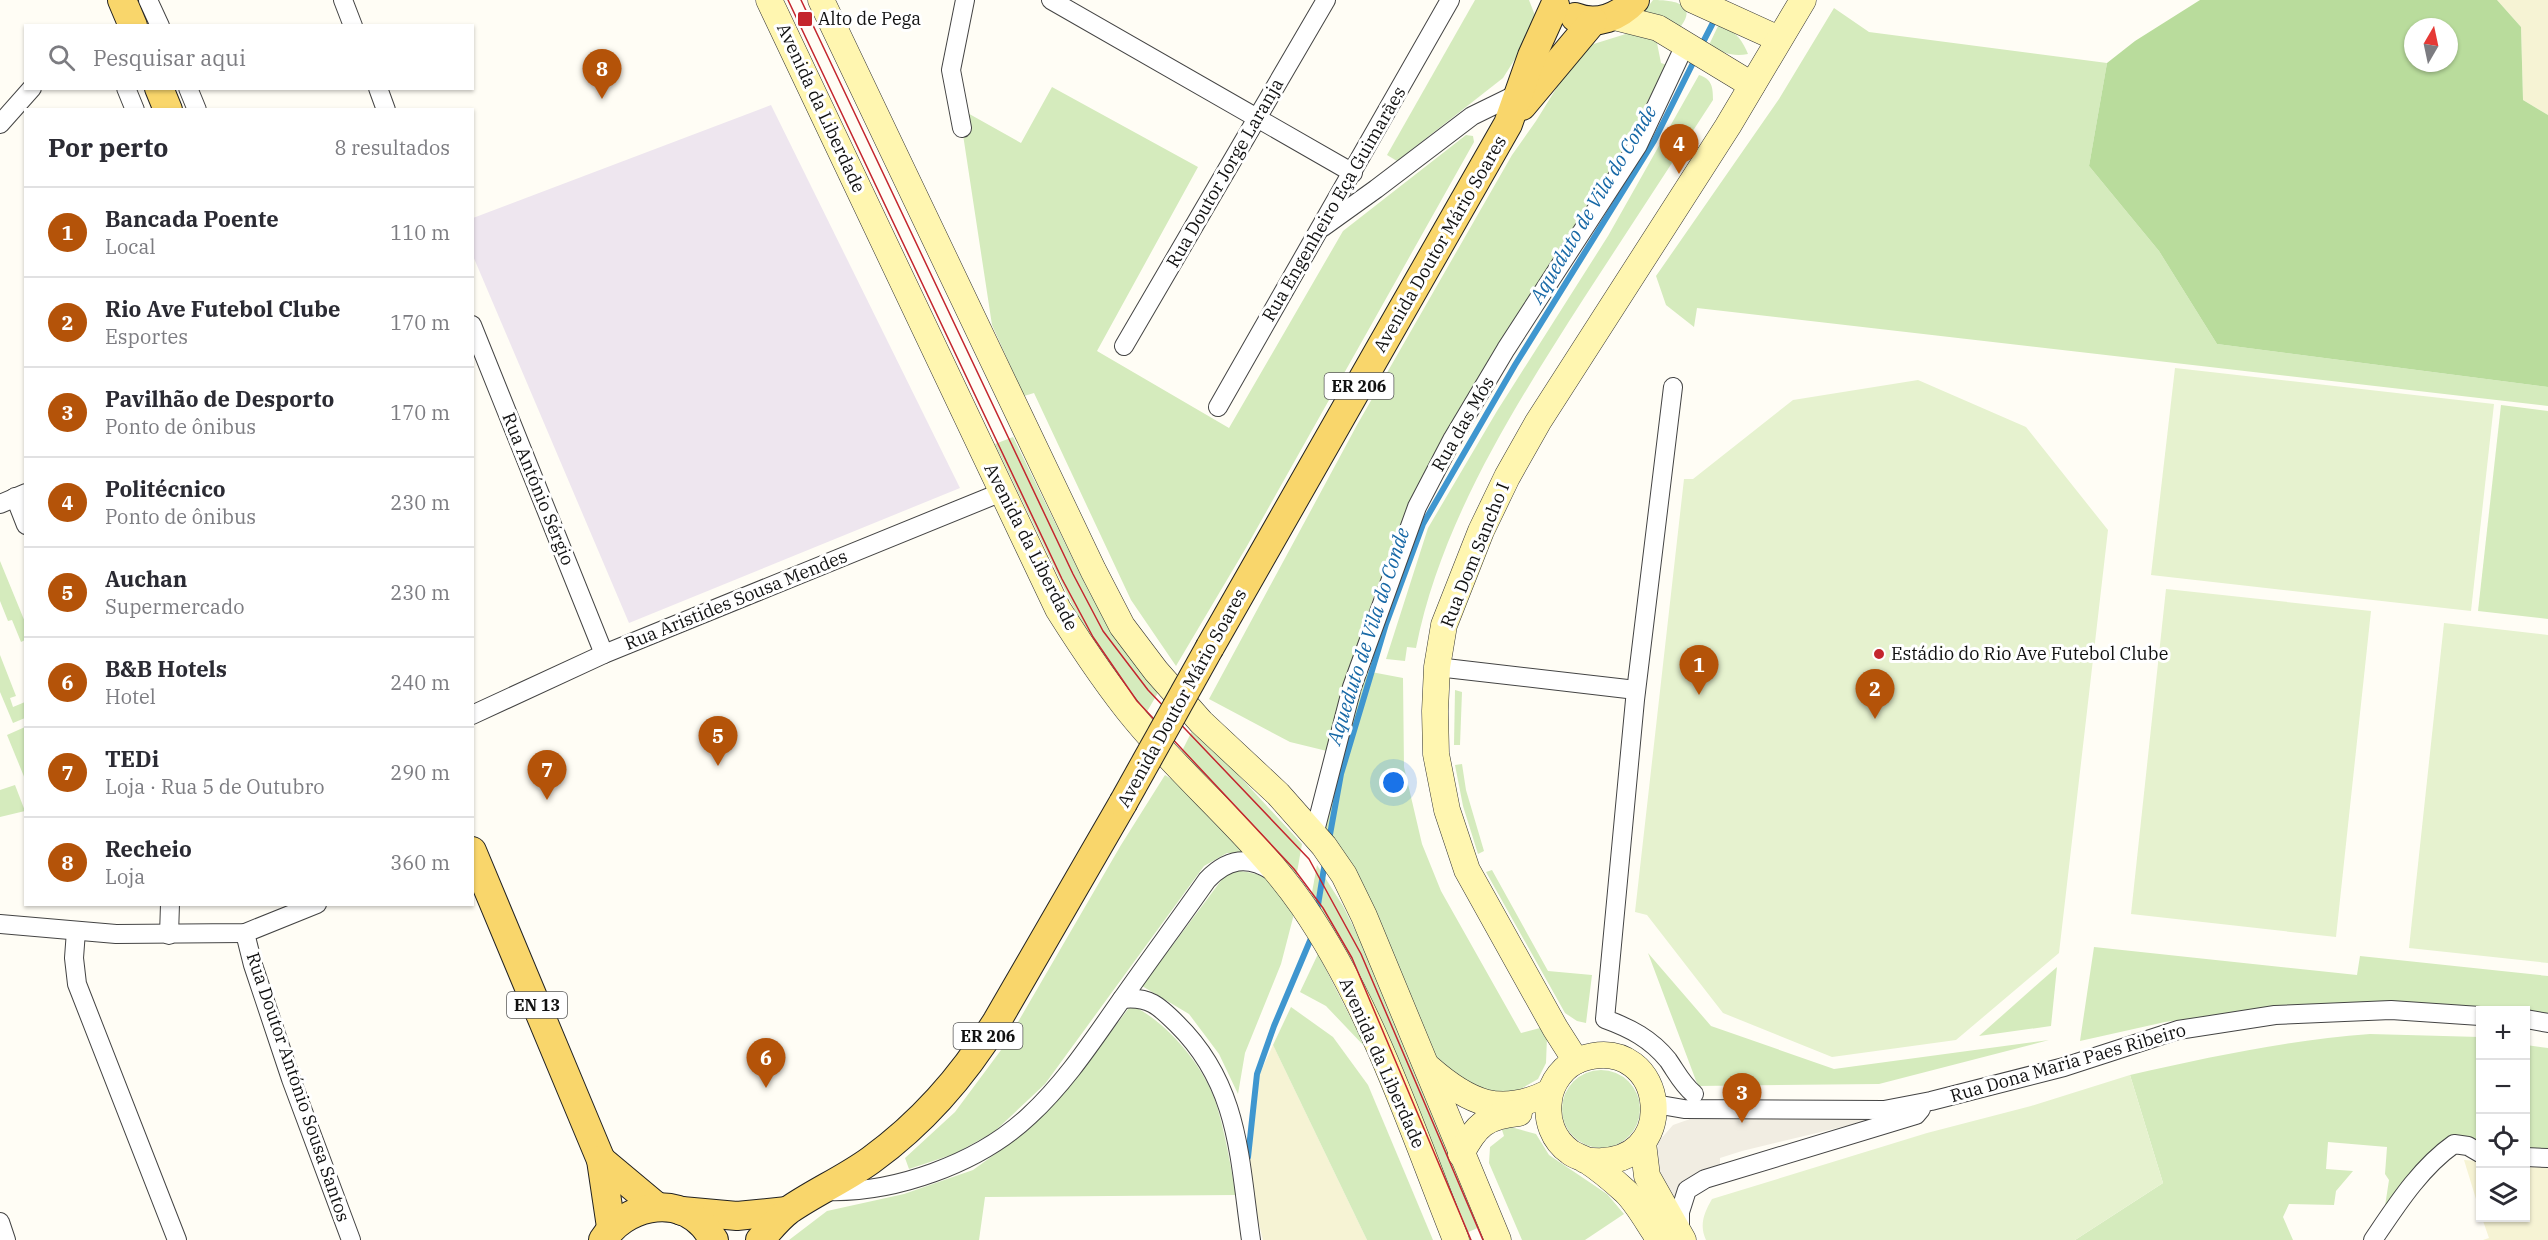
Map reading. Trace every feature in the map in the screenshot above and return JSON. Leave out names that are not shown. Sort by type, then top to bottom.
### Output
[{"type":"main road","points":[[122,0],[132,24]]},
{"type":"main road","name":"ER 206","points":[[1553,3],[1579,19],[1614,12]]},
{"type":"main road","name":"Avenida Doutor Mário Soares","points":[[760,1240],[787,1211],[870,1160],[913,1126],[950,1087],[980,1048],[1123,803],[1508,124],[1553,3]]},
{"type":"main road","name":"Avenida Doutor Mário Soares","points":[[1508,124],[1614,12]]},
{"type":"main road","points":[[160,90],[167,108]]},
{"type":"main road","name":"EN 13","points":[[474,855],[601,1160],[607,1234]]},
{"type":"main road","name":"EN 13","points":[[601,1160],[669,1209],[702,1224],[714,1240]]},
{"type":"main road","name":"Avenida Doutor Mário Soares","points":[[669,1209],[737,1216],[787,1211]]},
{"type":"main road","name":"EN 13","points":[[607,1234],[632,1212],[669,1209]]},
{"type":"street","points":[[148,0],[158,24]]},
{"type":"street","points":[[343,0],[352,24]]},
{"type":"street","name":"Avenida da Liberdade","points":[[770,0],[1058,609],[1110,688],[1137,722],[1256,848],[1303,906],[1354,994],[1378,1047],[1456,1240]]},
{"type":"street","name":"Avenida da Liberdade","points":[[821,0],[1093,570],[1122,626],[1156,671],[1201,722],[1278,794],[1314,835],[1344,875],[1364,916],[1498,1240]]},
{"type":"street","points":[[962,128],[951,70],[965,0]]},
{"type":"street","points":[[1051,0],[1353,172]]},
{"type":"street","name":"Rua Doutor Jorge Laranja","points":[[1124,346],[1326,0]]},
{"type":"street","name":"Rua Engenheiro Eça Guimarães","points":[[1218,407],[1450,0]]},
{"type":"street","name":"Rua Dom Sancho I","points":[[1576,1061],[1554,1028],[1467,870],[1447,810],[1436,754],[1437,667],[1444,626],[1459,584],[1507,477],[1569,372],[1752,85],[1803,0]]},
{"type":"street","points":[[1700,2],[1779,39]]},
{"type":"street","points":[[1614,12],[1658,28],[1752,85]]},
{"type":"street","name":"Rua das Mós","points":[[1314,835],[1353,687],[1417,507],[1453,438],[1506,349],[1638,145],[1685,45]]},
{"type":"street","points":[[0,124],[30,90]]},
{"type":"street","points":[[127,90],[134,108]]},
{"type":"street","points":[[189,90],[196,108]]},
{"type":"street","points":[[379,90],[385,108]]},
{"type":"street","points":[[1319,229],[1377,189],[1472,116],[1519,93]]},
{"type":"street","name":"Rua António Sérgio","points":[[474,330],[604,654]]},
{"type":"street","points":[[1673,387],[1636,690],[1605,1019],[1629,1027],[1644,1037],[1668,1061],[1681,1082],[1694,1094]]},
{"type":"street","name":"Rua Aristides Sousa Mendes","points":[[474,714],[604,654],[1002,492]]},
{"type":"street","points":[[14,498],[24,520]]},
{"type":"street","points":[[1437,667],[1636,690]]},
{"type":"street","points":[[822,1191],[843,1192],[893,1185],[921,1177],[956,1163],[992,1142],[1027,1118],[1062,1081],[1207,880],[1218,869],[1231,862],[1246,861],[1260,864],[1281,877]]},
{"type":"street","points":[[169,935],[170,906]]},
{"type":"street","points":[[0,924],[76,931],[169,935],[245,933],[312,906]]},
{"type":"street","points":[[76,931],[77,984],[177,1240]]},
{"type":"street","name":"Rua Doutor António Sousa Santos","points":[[245,933],[291,1079],[351,1240]]},
{"type":"street","points":[[1122,999],[1144,999],[1159,1007],[1188,1035],[1208,1060],[1233,1117],[1240,1151],[1251,1240]]},
{"type":"street","name":"Rua Dona Maria Paes Ribeiro","points":[[1655,1104],[1684,1109],[1884,1110],[1925,1102],[2064,1066],[2178,1030],[2276,1015],[2391,1010],[2476,1016]]},
{"type":"street","points":[[2530,1020],[2548,1023]]},
{"type":"street","points":[[1586,1160],[1601,1162],[1617,1160],[1631,1153],[1643,1143],[1655,1118],[1651,1087],[1641,1072],[1627,1061],[1611,1056],[1593,1055],[1576,1061],[1560,1074],[1550,1092],[1548,1110],[1551,1128],[1559,1142],[1571,1153],[1586,1160],[1627,1193],[1675,1238]]},
{"type":"street","points":[[1426,1065],[1459,1093],[1476,1101],[1498,1106],[1536,1099],[1550,1092]]},
{"type":"street","points":[[1675,1238],[1687,1190],[1705,1179],[1916,1115],[1925,1102]]},
{"type":"street","points":[[1461,1154],[1473,1132],[1498,1115],[1519,1113],[1537,1119],[1551,1128]]},
{"type":"street","points":[[1643,1143],[1647,1176],[1675,1238]]},
{"type":"street","points":[[2373,1240],[2398,1204],[2438,1156],[2454,1144],[2474,1150]]},
{"type":"street","points":[[2530,1157],[2548,1158]]},
{"type":"street","points":[[0,1222],[6,1240]]},
{"type":"shaded area","points":[[2497,0],[2548,0],[2548,115],[2523,100],[2521,27]]},
{"type":"shaded area","points":[[771,105],[960,488],[629,623],[474,258],[474,218]]},
{"type":"shaded area","points":[[1273,1045],[1367,1240],[1263,1240],[1255,1208],[1249,1150],[1259,1075]]},
{"type":"shaded area","points":[[1879,1118],[1720,1158],[1720,1165],[1696,1177],[1676,1211],[1656,1176],[1654,1158],[1659,1141],[1673,1125],[1690,1119]]},
{"type":"shaded area","points":[[2464,1160],[2476,1161],[2476,1199]]},
{"type":"shaded area","points":[[2530,1165],[2548,1167],[2548,1240],[2483,1240],[2489,1238],[2483,1222],[2530,1222]]},
{"type":"green space","points":[[1475,0],[1529,0],[1536,18],[1532,32],[1503,78],[1397,161],[1387,155]]},
{"type":"green space","points":[[1653,0],[1674,2],[1684,7],[1686,18],[1681,26],[1672,27],[1641,16]]},
{"type":"green space","points":[[2200,0],[2497,0],[2521,27],[2523,100],[2548,115],[2548,387],[2217,344],[2159,251],[2089,166],[2107,63],[2135,41]]},
{"type":"green space","points":[[1834,8],[1869,32],[2107,63],[2089,166],[2159,251],[2217,344],[2548,387],[2548,406],[1697,308],[1694,327],[1666,305],[1656,276],[1779,99]]},
{"type":"green space","points":[[1718,26],[1737,36],[1748,54],[1728,54],[1709,45]]},
{"type":"green space","points":[[1629,33],[1644,34],[1657,43],[1661,63],[1667,65],[1634,138],[1497,348],[1443,437],[1408,511],[1375,593],[1349,670],[1327,751],[1290,742],[1209,699],[1357,425],[1512,155],[1584,47]]},
{"type":"green space","points":[[1699,75],[1711,84],[1713,100],[1558,339],[1507,423],[1462,510],[1443,555],[1416,648],[1407,647],[1405,661],[1386,659],[1428,528],[1497,411],[1608,236]]},
{"type":"green space","points":[[1052,87],[1198,167],[1097,351],[1229,428],[1343,231],[1466,135],[1473,136],[1474,142],[1247,546],[1176,666],[1131,600],[1034,393],[1024,396],[992,325],[962,128],[964,111],[1021,143]]},
{"type":"green space","points":[[2175,368],[2494,404],[2471,611],[2151,575]]},
{"type":"green space","name":"Estádio do Rio Ave Futebol Clube","points":[[1918,380],[2026,427],[2108,530],[2059,953],[1956,1040],[1832,1057],[1723,1013],[1647,915],[1635,912],[1684,479],[1693,479],[1793,400]]},
{"type":"green space","points":[[2501,405],[2548,411],[2548,619],[2478,611]]},
{"type":"green space","points":[[1013,437],[1089,592],[1115,633],[1159,691],[1145,715],[1082,625],[995,444]]},
{"type":"green space","points":[[0,561],[24,620],[24,640],[21,642],[12,620],[8,621],[0,601]]},
{"type":"green space","points":[[2166,589],[2371,611],[2336,937],[2131,914]]},
{"type":"green space","points":[[2444,623],[2548,635],[2548,963],[2409,948]]},
{"type":"green space","points":[[0,655],[16,696],[10,698],[13,707],[24,702],[24,718],[13,723],[0,692]]},
{"type":"green space","points":[[1366,671],[1403,678],[1404,767],[1422,844],[1441,891],[1521,1033],[1540,1028],[1547,1037],[1546,1063],[1538,1079],[1505,1098],[1485,1095],[1440,1068],[1324,833],[1340,762]]},
{"type":"green space","points":[[1455,690],[1462,692],[1460,745],[1454,745]]},
{"type":"green space","points":[[24,727],[24,777],[7,735]]},
{"type":"green space","points":[[1194,727],[1302,844],[1296,878],[1179,757]]},
{"type":"green space","points":[[1462,764],[1466,790],[1484,851],[1478,854],[1463,806],[1455,765]]},
{"type":"green space","points":[[1165,775],[1191,791],[1252,854],[1227,853],[1204,866],[1045,1084],[994,1132],[954,1154],[909,1169],[905,1158],[955,1112],[1004,1046],[1121,845]]},
{"type":"green space","points":[[15,785],[24,811],[0,817],[0,790]]},
{"type":"green space","points":[[1317,865],[1343,906],[1367,954],[1482,1226],[1464,1234],[1311,898]]},
{"type":"green space","points":[[1229,870],[1263,876],[1269,880],[1294,914],[1281,964],[1245,1053],[1238,1094],[1219,1054],[1189,1014],[1142,986]]},
{"type":"green space","points":[[1492,870],[1548,971],[1592,975],[1586,1023],[1577,1021],[1565,1013],[1486,872]]},
{"type":"green space","points":[[2094,947],[2357,975],[2360,956],[2548,976],[2548,1017],[2530,1011],[2530,1006],[2476,1007],[2394,1002],[2283,1005],[2165,1022],[2080,1041]]},
{"type":"green space","points":[[1648,953],[1711,1026],[1834,1069],[2049,1040],[1879,1084],[1698,1086]]},
{"type":"green space","points":[[1318,954],[1366,1048],[1326,1006],[1300,992]]},
{"type":"green space","points":[[2057,967],[2051,1026],[1979,1036]]},
{"type":"green space","points":[[1131,1005],[1144,1012],[1170,1033],[1192,1058],[1209,1086],[1222,1123],[1236,1195],[985,1197],[979,1240],[789,1240],[827,1211],[904,1194],[973,1170],[1027,1131],[1072,1084]]},
{"type":"green space","points":[[1291,1007],[1333,1037],[1368,1085],[1433,1240],[1367,1240],[1273,1045]]},
{"type":"green space","points":[[2370,1034],[2476,1037],[2476,1141],[2471,1137],[2451,1139],[2430,1152],[2385,1206],[2389,1180],[2385,1174],[2387,1147],[2328,1142],[2326,1169],[2353,1171],[2336,1191],[2334,1205],[2289,1204],[2283,1217],[2293,1240],[2075,1240],[2163,1183],[2130,1075],[2279,1045]]},
{"type":"green space","points":[[2530,1046],[2548,1048],[2548,1154],[2530,1152]]},
{"type":"green space","points":[[1593,1070],[1609,1070],[1623,1076],[1634,1087],[1640,1101],[1640,1117],[1634,1131],[1623,1142],[1609,1148],[1593,1148],[1579,1142],[1568,1131],[1562,1117],[1562,1101],[1568,1087],[1579,1076]]},
{"type":"green space","points":[[2130,1075],[2163,1183],[2075,1240],[1706,1240],[1704,1235],[1703,1219],[1712,1199],[1927,1133],[2031,1106]]},
{"type":"green space","points":[[1511,1127],[1536,1134],[1549,1155],[1607,1194],[1624,1214],[1585,1240],[1522,1240],[1489,1163],[1490,1147],[1504,1136],[1502,1130]]},
{"type":"waterway","name":"Aqueduto de Vila do Conde","points":[[1700,48],[1716,17]]},
{"type":"waterway","name":"Aqueduto de Vila do Conde","points":[[1329,840],[1341,774],[1386,624],[1423,524],[1515,365],[1654,141],[1696,57]]},
{"type":"waterway","name":"Aqueduto de Vila do Conde","points":[[1317,911],[1325,862]]},
{"type":"waterway","name":"Aqueduto de Vila do Conde","points":[[1248,1157],[1257,1074],[1274,1026],[1312,936]]},
{"type":"tram line","points":[[788,0],[1062,579],[1093,637],[1137,701],[1294,869],[1323,908],[1352,958],[1471,1240]]},
{"type":"tram line","points":[[801,0],[1073,574],[1103,631],[1148,690],[1309,859],[1361,954],[1483,1240]]},
{"type":"place","name":"Alto de Pega","points":[[805,19]]},
{"type":"place","name":"Recheio","points":[[602,99]]},
{"type":"place","name":"Politécnico","points":[[1679,174]]},
{"type":"place","name":"Estádio do Rio Ave Futebol Clube","points":[[1879,654]]},
{"type":"place","name":"Bancada Poente","points":[[1699,695]]},
{"type":"place","name":"Rio Ave Futebol Clube","points":[[1875,719]]},
{"type":"place","name":"Auchan","points":[[718,766]]},
{"type":"place","name":"TEDi","points":[[547,800]]},
{"type":"place","name":"B&B Hotels","points":[[766,1088]]},
{"type":"place","name":"Pavilhão de Desporto","points":[[1742,1123]]}]
